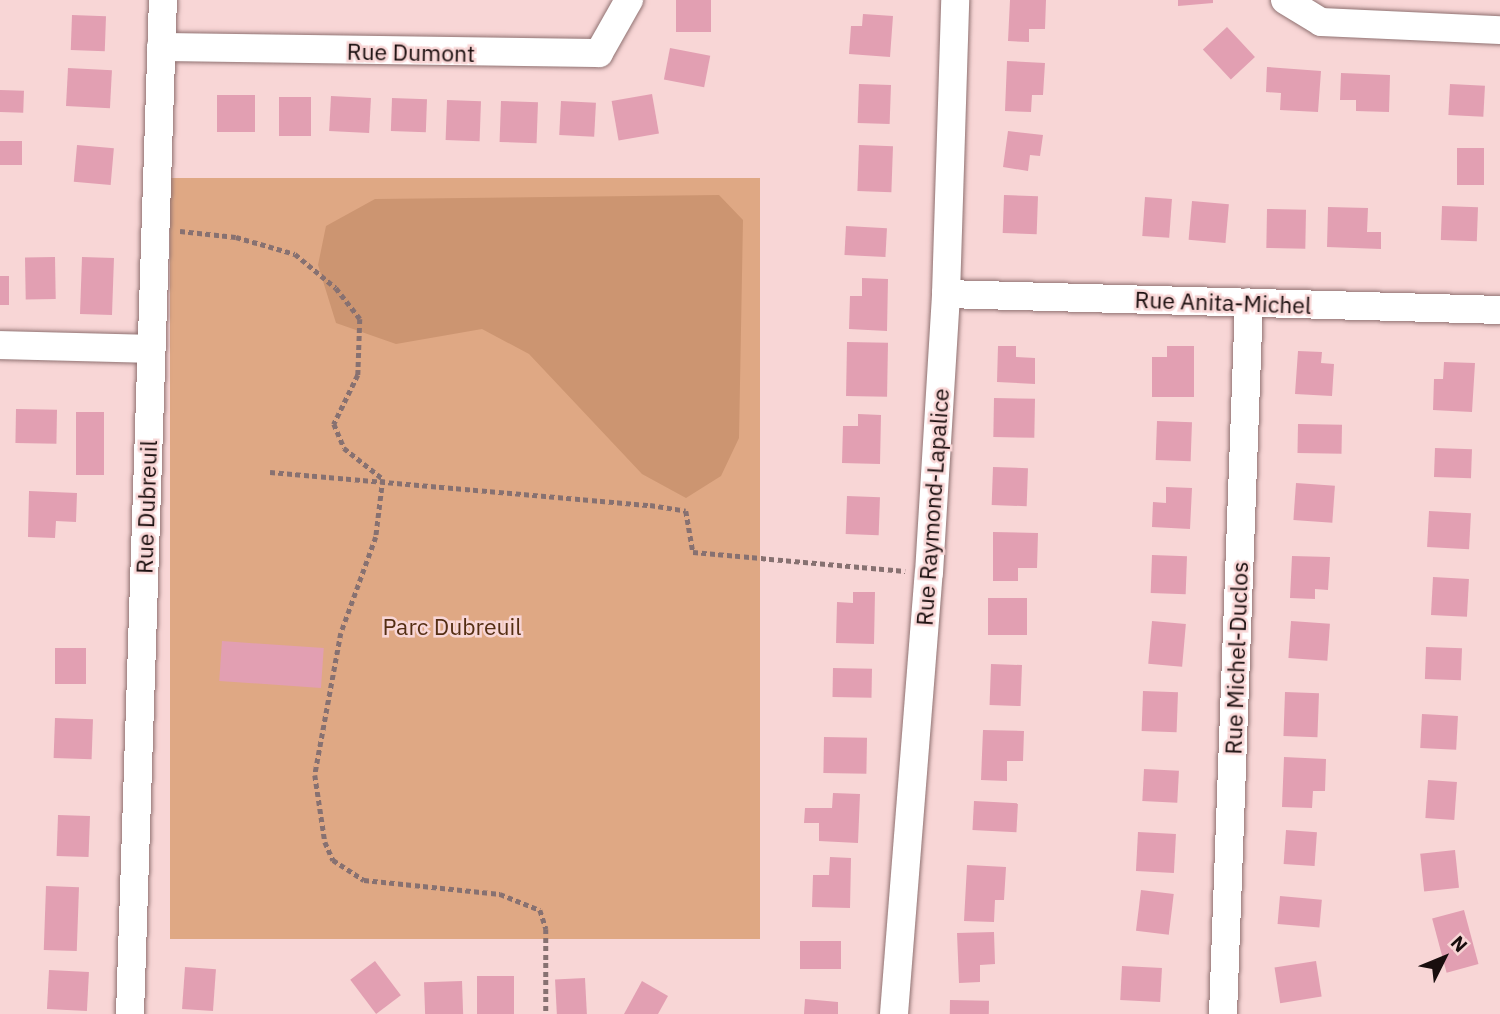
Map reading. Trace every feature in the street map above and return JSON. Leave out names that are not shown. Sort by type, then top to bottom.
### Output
[{"type":"street","name":"Rue Dubreuil","points":[[130,1014],[163,0]]},
{"type":"street","name":"Rue Dumont","points":[[161,47],[598,53],[629,0]]},
{"type":"street","name":"Rue Raymond-Lapalice","points":[[894,1014],[929,573],[946,294],[955,0]]},
{"type":"street","points":[[1285,0],[1321,22],[1500,30]]},
{"type":"street","name":"Rue Anita-Michel","points":[[946,294],[1500,310]]},
{"type":"street","name":"Rue Michel-Duclos","points":[[1223,1014],[1248,302]]},
{"type":"street","points":[[0,345],[150,349]]},
{"type":"path","points":[[155,229],[236,237],[295,254],[336,288],[360,318],[358,375],[334,424],[344,448],[383,479]]},
{"type":"path","points":[[270,472],[353,481],[383,479],[662,507],[686,511],[692,552],[929,573]]},
{"type":"path","points":[[383,479],[376,537],[341,633],[315,775],[325,842],[334,860],[364,880],[500,894],[540,910],[546,929],[546,1014]]},
{"type":"green space","name":"Parc Dubreuil","points":[[170,178],[760,178],[760,939],[170,939]]},
{"type":"shaded area","points":[[719,195],[743,220],[739,438],[721,476],[686,498],[642,474],[529,354],[482,329],[396,344],[336,323],[318,265],[326,226],[375,199]]},
{"type":"building","points":[[676,0],[711,0],[711,32],[676,32]]},
{"type":"building","points":[[1010,0],[1046,0],[1045,29],[1029,29],[1029,42],[1008,41]]},
{"type":"building","points":[[1178,0],[1213,0],[1213,3],[1178,6]]},
{"type":"building","points":[[863,14],[893,16],[890,57],[849,54],[851,26],[862,26]]},
{"type":"building","points":[[72,15],[106,16],[105,51],[71,50]]},
{"type":"building","points":[[1227,27],[1255,57],[1231,79],[1203,50]]},
{"type":"building","points":[[670,48],[710,56],[704,87],[664,79]]},
{"type":"building","points":[[1007,61],[1045,63],[1043,95],[1032,95],[1031,112],[1005,111]]},
{"type":"building","points":[[1267,67],[1321,71],[1318,112],[1280,110],[1281,93],[1266,92]]},
{"type":"building","points":[[68,68],[112,70],[110,108],[66,106]]},
{"type":"building","points":[[1341,73],[1390,75],[1389,112],[1356,111],[1356,100],[1340,100]]},
{"type":"building","points":[[859,84],[891,85],[890,124],[858,123]]},
{"type":"building","points":[[1450,84],[1485,86],[1483,117],[1448,115]]},
{"type":"building","points":[[0,90],[24,91],[23,113],[0,112]]},
{"type":"building","points":[[652,94],[659,133],[619,141],[612,101]]},
{"type":"building","points":[[217,95],[255,95],[255,132],[217,132]]},
{"type":"building","points":[[331,96],[371,98],[369,133],[329,131]]},
{"type":"building","points":[[279,97],[311,97],[311,136],[279,136]]},
{"type":"building","points":[[392,98],[427,99],[426,132],[391,131]]},
{"type":"building","points":[[447,100],[481,101],[480,141],[446,140]]},
{"type":"building","points":[[501,101],[538,102],[537,143],[500,142]]},
{"type":"building","points":[[561,101],[596,103],[594,137],[559,135]]},
{"type":"building","points":[[1008,131],[1043,135],[1040,156],[1030,155],[1028,171],[1003,167]]},
{"type":"building","points":[[0,141],[22,141],[22,165],[0,165]]},
{"type":"building","points":[[77,145],[114,148],[111,185],[74,182]]},
{"type":"building","points":[[859,145],[893,146],[891,192],[857,191]]},
{"type":"building","points":[[1457,148],[1484,148],[1484,185],[1457,185]]},
{"type":"building","points":[[1004,195],[1038,196],[1037,234],[1003,233]]},
{"type":"building","points":[[1145,197],[1172,199],[1169,238],[1142,236]]},
{"type":"building","points":[[1192,201],[1229,204],[1225,243],[1189,240]]},
{"type":"building","points":[[1442,206],[1478,207],[1477,241],[1441,240]]},
{"type":"building","points":[[1328,207],[1368,208],[1367,232],[1381,232],[1381,249],[1327,247]]},
{"type":"building","points":[[1267,209],[1306,210],[1305,249],[1266,248]]},
{"type":"building","points":[[846,226],[887,228],[885,257],[844,255]]},
{"type":"building","points":[[55,257],[56,299],[26,300],[25,258]]},
{"type":"building","points":[[82,257],[114,258],[112,315],[80,314]]},
{"type":"building","points":[[0,276],[9,276],[9,305],[0,305]]},
{"type":"building","points":[[862,278],[888,279],[887,331],[849,329],[850,296],[862,296]]},
{"type":"building","points":[[847,342],[888,343],[887,397],[846,396]]},
{"type":"building","points":[[998,346],[1016,346],[1016,357],[1035,358],[1035,384],[997,382]]},
{"type":"building","points":[[1167,346],[1194,346],[1194,397],[1152,397],[1152,357],[1167,357]]},
{"type":"building","points":[[1298,351],[1322,352],[1321,363],[1334,364],[1332,396],[1295,394]]},
{"type":"building","points":[[1444,362],[1475,363],[1472,412],[1433,410],[1434,379],[1443,379]]},
{"type":"building","points":[[994,398],[1035,399],[1034,438],[993,437]]},
{"type":"building","points":[[16,409],[57,410],[56,444],[15,443]]},
{"type":"building","points":[[76,412],[104,412],[104,475],[76,475]]},
{"type":"building","points":[[858,414],[881,415],[880,464],[842,463],[843,426],[858,426]]},
{"type":"building","points":[[1157,421],[1192,422],[1191,461],[1156,460]]},
{"type":"building","points":[[1298,424],[1342,425],[1341,454],[1297,453]]},
{"type":"building","points":[[1435,448],[1472,449],[1471,478],[1434,477]]},
{"type":"building","points":[[993,467],[1028,468],[1027,506],[992,505]]},
{"type":"building","points":[[1296,483],[1335,486],[1332,523],[1293,520]]},
{"type":"building","points":[[1166,487],[1192,488],[1190,529],[1152,527],[1153,502],[1166,503]]},
{"type":"building","points":[[29,491],[77,493],[76,522],[56,521],[55,538],[28,537]]},
{"type":"building","points":[[847,496],[880,497],[879,535],[846,534]]},
{"type":"building","points":[[1429,511],[1471,513],[1469,549],[1427,547]]},
{"type":"building","points":[[993,532],[1038,533],[1037,568],[1018,568],[1018,581],[993,581]]},
{"type":"building","points":[[1152,555],[1187,556],[1186,594],[1151,593]]},
{"type":"building","points":[[1292,556],[1330,557],[1328,590],[1315,589],[1315,599],[1290,598]]},
{"type":"building","points":[[1433,577],[1469,579],[1467,617],[1431,615]]},
{"type":"building","points":[[853,592],[875,592],[874,644],[836,643],[837,602],[853,603]]},
{"type":"building","points":[[988,598],[1027,598],[1027,635],[988,635]]},
{"type":"building","points":[[1152,621],[1186,624],[1182,667],[1148,664]]},
{"type":"building","points":[[1291,621],[1330,624],[1327,661],[1288,658]]},
{"type":"building","points":[[222,641],[324,648],[321,688],[219,681]]},
{"type":"building","points":[[1426,647],[1462,648],[1461,680],[1425,679]]},
{"type":"building","points":[[55,648],[86,648],[86,684],[55,684]]},
{"type":"building","points":[[991,664],[1022,665],[1021,706],[990,705]]},
{"type":"building","points":[[833,668],[872,669],[871,698],[832,697]]},
{"type":"building","points":[[1143,691],[1178,692],[1177,732],[1142,731]]},
{"type":"building","points":[[1285,692],[1319,693],[1317,737],[1283,736]]},
{"type":"building","points":[[1422,714],[1458,716],[1456,750],[1420,748]]},
{"type":"building","points":[[55,718],[93,719],[92,759],[54,758]]},
{"type":"building","points":[[983,730],[1024,731],[1023,761],[1007,761],[1007,781],[981,780]]},
{"type":"building","points":[[824,737],[867,738],[866,774],[823,773]]},
{"type":"building","points":[[1284,757],[1326,759],[1325,791],[1313,791],[1312,808],[1282,807]]},
{"type":"building","points":[[1144,769],[1179,771],[1177,803],[1142,801]]},
{"type":"building","points":[[1428,780],[1457,782],[1454,820],[1425,818]]},
{"type":"building","points":[[833,793],[860,794],[858,843],[819,841],[819,823],[804,823],[805,808],[832,808]]},
{"type":"building","points":[[974,801],[1018,803],[1016,832],[972,830]]},
{"type":"building","points":[[58,815],[90,816],[89,857],[57,856]]},
{"type":"building","points":[[1286,830],[1317,832],[1315,866],[1284,864]]},
{"type":"building","points":[[1138,832],[1176,834],[1174,873],[1136,871]]},
{"type":"building","points":[[1455,850],[1459,888],[1424,891],[1420,854]]},
{"type":"building","points":[[830,857],[851,858],[850,908],[812,907],[813,875],[829,875]]},
{"type":"building","points":[[967,865],[1006,867],[1004,900],[995,900],[994,922],[964,921]]},
{"type":"building","points":[[46,886],[79,887],[77,951],[44,950]]},
{"type":"building","points":[[1141,890],[1174,894],[1169,935],[1136,931]]},
{"type":"building","points":[[1280,896],[1322,900],[1319,928],[1278,924]]},
{"type":"building","points":[[1464,910],[1478,964],[1447,973],[1432,919]]},
{"type":"building","points":[[994,932],[995,964],[980,965],[980,982],[959,983],[957,933]]},
{"type":"building","points":[[800,941],[841,941],[841,969],[800,969]]},
{"type":"building","points":[[375,961],[401,995],[376,1014],[350,980]]},
{"type":"building","points":[[1316,961],[1322,997],[1280,1003],[1275,968]]},
{"type":"building","points":[[1122,966],[1162,968],[1160,1002],[1120,1000]]},
{"type":"building","points":[[185,967],[216,969],[213,1011],[182,1009]]},
{"type":"building","points":[[49,970],[89,972],[87,1011],[47,1009]]},
{"type":"building","points":[[477,976],[514,976],[514,1014],[477,1014]]},
{"type":"building","points":[[585,978],[587,1014],[557,1014],[555,980]]},
{"type":"building","points":[[462,981],[463,1014],[425,1014],[424,982]]},
{"type":"building","points":[[642,981],[668,996],[658,1014],[624,1014]]},
{"type":"building","points":[[805,999],[838,1002],[838,1014],[804,1014]]},
{"type":"building","points":[[950,1000],[989,1001],[989,1014],[950,1014]]}]
